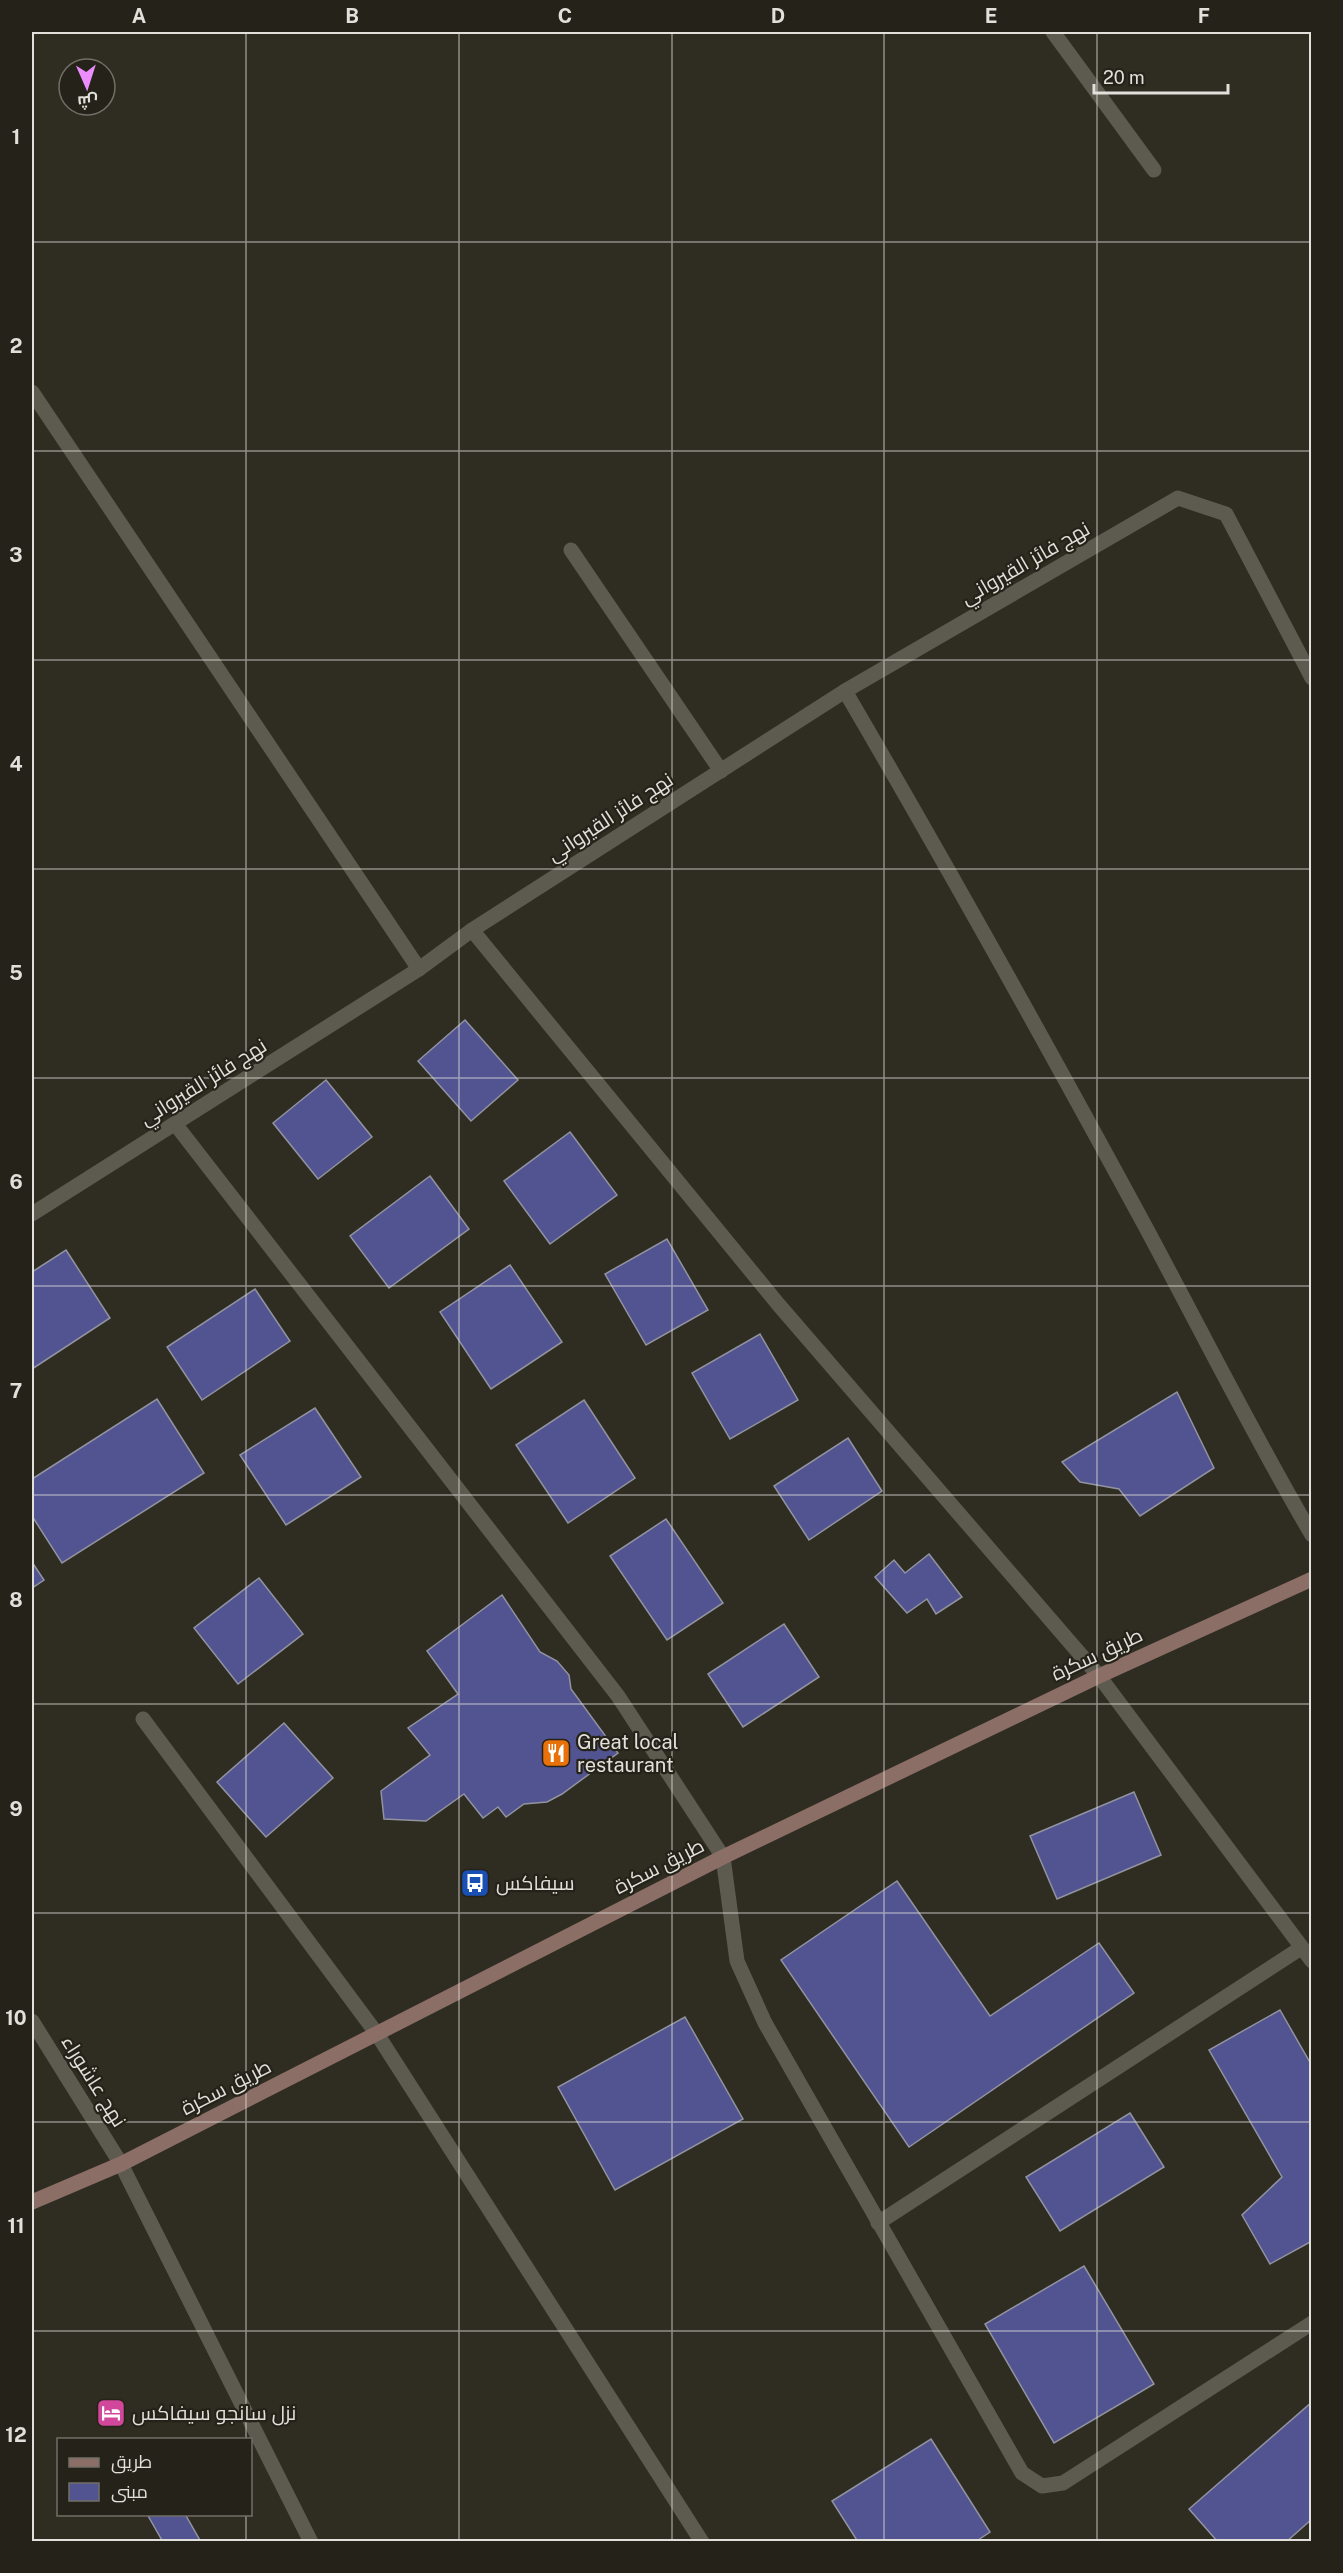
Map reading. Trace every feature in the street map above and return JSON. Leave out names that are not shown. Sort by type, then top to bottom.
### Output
[{"type":"main road","name":"طريق سكرة","points":[[32,2202],[121,2164],[723,1857],[1099,1676],[1311,1579]]},
{"type":"street","points":[[1053,32],[1154,170]]},
{"type":"street","points":[[32,392],[419,969]]},
{"type":"street","name":"نهج فائز القيرواني","points":[[32,1215],[419,969],[472,930],[845,692],[1178,498],[1226,514],[1311,678]]},
{"type":"street","points":[[571,550],[721,771]]},
{"type":"street","points":[[845,692],[943,858],[1144,1225],[1263,1451],[1311,1535]]},
{"type":"street","points":[[472,930],[778,1304],[1099,1676],[1311,1961]]},
{"type":"street","points":[[176,1125],[618,1696],[723,1857],[737,1961],[765,2023],[1022,2473],[1042,2486],[1063,2483],[1311,2323]]},
{"type":"street","points":[[143,1719],[377,2034],[702,2541]]},
{"type":"street","points":[[878,2223],[1301,1948]]},
{"type":"street","name":"نهج عاشوراء","points":[[32,2021],[121,2164],[311,2541]]},
{"type":"building","points":[[465,1020],[518,1080],[471,1121],[418,1061]]},
{"type":"building","points":[[326,1080],[372,1137],[318,1179],[273,1123]]},
{"type":"building","points":[[570,1132],[617,1195],[550,1244],[504,1181]]},
{"type":"building","points":[[430,1176],[469,1229],[389,1288],[350,1236]]},
{"type":"building","points":[[667,1239],[708,1310],[646,1345],[605,1274]]},
{"type":"building","points":[[66,1250],[110,1318],[32,1369],[32,1272]]},
{"type":"building","points":[[510,1265],[562,1342],[491,1389],[440,1312]]},
{"type":"building","points":[[255,1289],[290,1341],[202,1400],[167,1347]]},
{"type":"building","points":[[760,1334],[798,1400],[730,1439],[692,1373]]},
{"type":"building","points":[[1177,1392],[1214,1468],[1140,1516],[1119,1489],[1080,1482],[1062,1462]]},
{"type":"building","points":[[157,1399],[204,1473],[62,1563],[32,1516],[32,1479]]},
{"type":"building","points":[[584,1400],[635,1478],[568,1523],[516,1445]]},
{"type":"building","points":[[315,1408],[361,1477],[286,1525],[240,1455]]},
{"type":"building","points":[[848,1438],[882,1491],[809,1540],[774,1486]]},
{"type":"building","points":[[666,1519],[723,1603],[667,1640],[610,1556]]},
{"type":"building","points":[[929,1554],[962,1597],[936,1614],[927,1599],[907,1613],[875,1577],[894,1560],[905,1573]]},
{"type":"building","points":[[32,1562],[44,1580],[32,1588]]},
{"type":"building","points":[[259,1578],[303,1634],[238,1684],[194,1628]]},
{"type":"building","points":[[502,1595],[540,1652],[557,1661],[569,1675],[571,1689],[618,1753],[562,1794],[547,1802],[524,1804],[506,1817],[498,1807],[483,1818],[464,1794],[426,1821],[384,1819],[381,1791],[430,1755],[408,1728],[458,1694],[427,1651]]},
{"type":"building","points":[[784,1624],[819,1677],[743,1727],[708,1674]]},
{"type":"building","points":[[284,1723],[333,1778],[266,1837],[217,1782]]},
{"type":"building","points":[[1134,1792],[1161,1855],[1057,1899],[1030,1836]]},
{"type":"building","points":[[897,1881],[990,2016],[1099,1943],[1134,1993],[909,2147],[781,1960]]},
{"type":"building","points":[[1280,2010],[1312,2066],[1312,2241],[1270,2264],[1242,2215],[1282,2177],[1209,2050]]},
{"type":"building","points":[[685,2017],[743,2119],[615,2190],[558,2087]]},
{"type":"building","points":[[1130,2113],[1164,2167],[1060,2231],[1026,2177]]},
{"type":"building","points":[[1084,2266],[1154,2384],[1054,2443],[985,2324]]},
{"type":"building","points":[[1312,2402],[1312,2519],[1286,2542],[1218,2542],[1189,2509]]},
{"type":"building","points":[[931,2439],[990,2532],[975,2542],[858,2542],[832,2501]]},
{"type":"building","points":[[148,2516],[186,2516],[201,2542],[163,2542]]},
{"type":"place","name":"Great local restaurant","points":[[556,1753]]},
{"type":"place","name":"سيفاكس","points":[[475,1883]]},
{"type":"place","name":"نزل سانجو سيفاكس","points":[[111,2413]]}]
